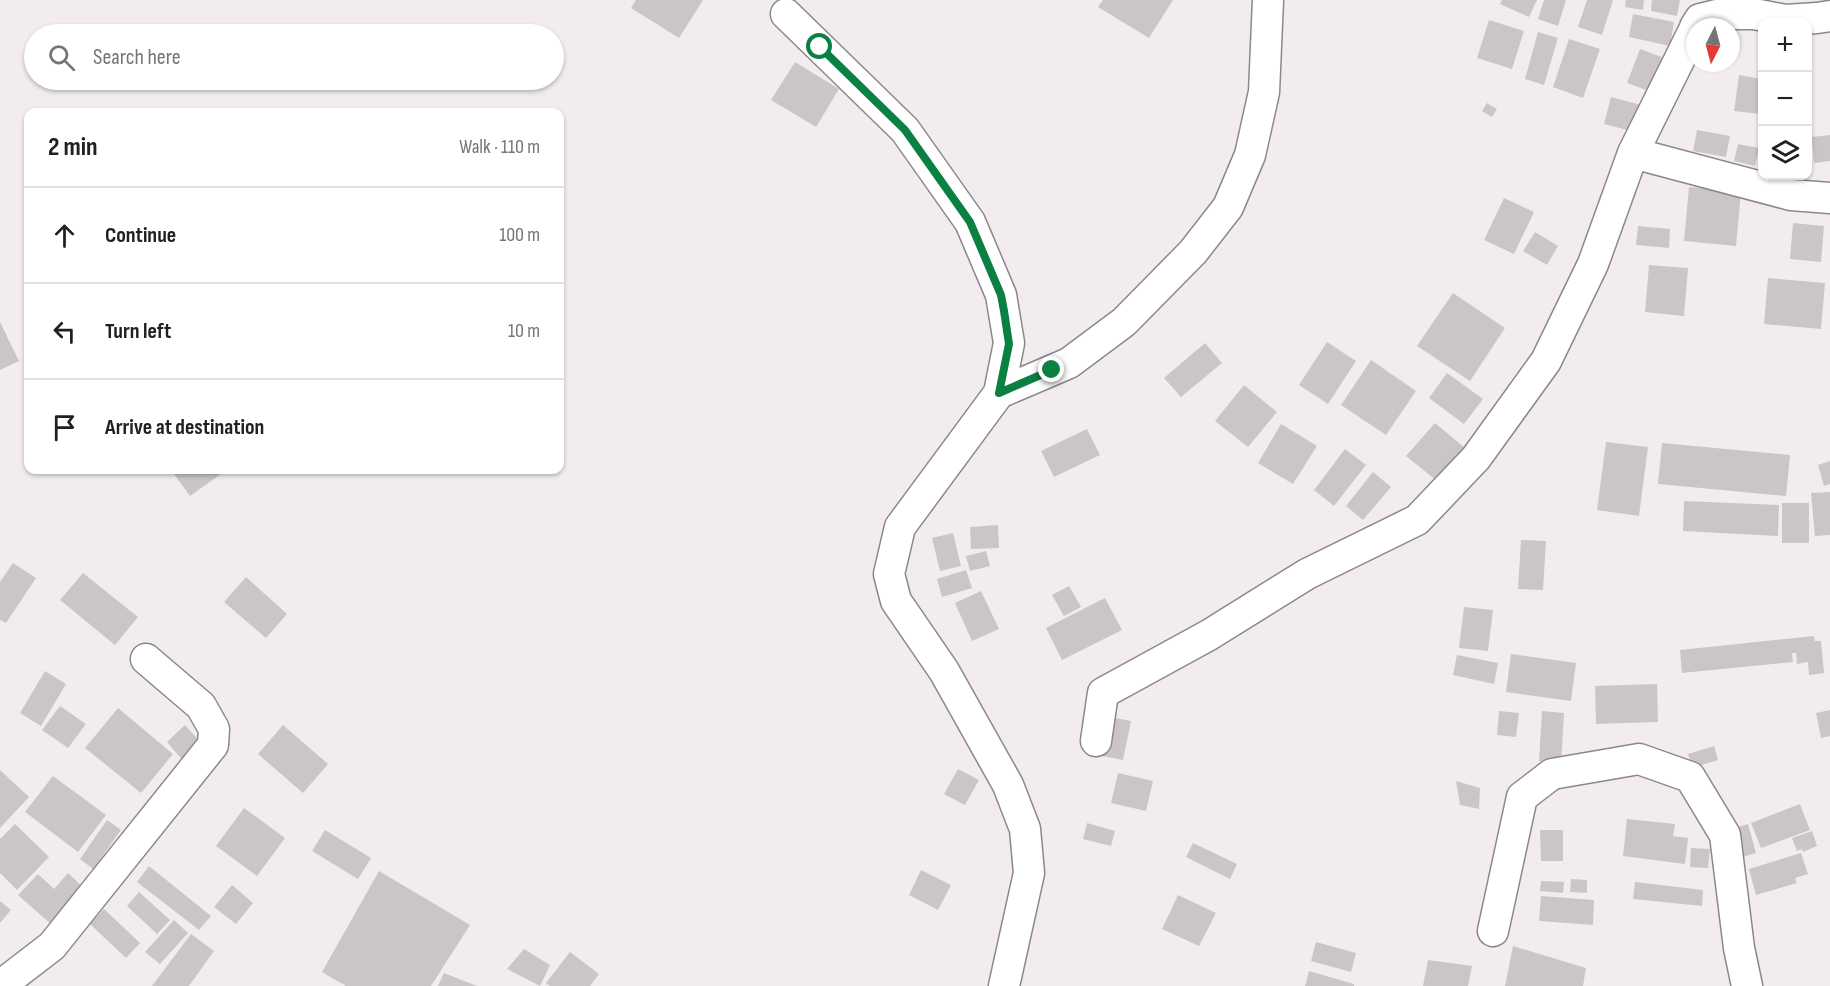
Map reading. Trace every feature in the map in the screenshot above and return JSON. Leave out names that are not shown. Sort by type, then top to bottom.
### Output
[{"type":"street","points":[[999,393],[1069,363],[1124,322],[1193,252],[1227,207],[1250,155],[1264,92],[1268,0]]},
{"type":"street","points":[[786,14],[905,130],[970,222],[1001,295],[1009,344],[999,393],[900,527],[889,574],[896,601],[944,671],[1008,785],[1025,829],[1029,873],[1004,986]]},
{"type":"street","points":[[1704,18],[1721,14],[1754,14],[1785,20],[1830,16]]},
{"type":"street","points":[[1096,741],[1103,693],[1209,635],[1307,574],[1417,520],[1476,458],[1546,361],[1593,264],[1633,153],[1686,45]]},
{"type":"street","points":[[1633,153],[1791,195],[1830,198]]},
{"type":"street","points":[[0,986],[52,946],[213,745],[214,729],[201,706],[146,659]]},
{"type":"street","points":[[1493,931],[1522,797],[1552,774],[1639,759],[1690,777],[1725,835],[1739,948],[1747,986]]},
{"type":"building","points":[[636,0],[703,0],[679,38],[631,8]]},
{"type":"building","points":[[1103,0],[1173,0],[1149,38],[1098,7]]},
{"type":"building","points":[[1502,0],[1537,0],[1529,17],[1500,4]]},
{"type":"building","points":[[1544,0],[1566,0],[1558,26],[1538,19]]},
{"type":"building","points":[[1587,0],[1613,0],[1602,35],[1578,27]]},
{"type":"building","points":[[1626,0],[1644,0],[1643,10],[1625,7]]},
{"type":"building","points":[[1652,0],[1680,0],[1677,16],[1651,11]]},
{"type":"building","points":[[1633,14],[1674,22],[1670,46],[1629,37]]},
{"type":"building","points":[[1489,20],[1524,31],[1512,69],[1477,58]]},
{"type":"building","points":[[1538,32],[1558,38],[1544,85],[1525,79]]},
{"type":"building","points":[[1569,39],[1600,49],[1583,98],[1553,87]]},
{"type":"building","points":[[1640,49],[1662,57],[1649,91],[1627,83]]},
{"type":"building","points":[[795,62],[839,89],[816,127],[771,100]]},
{"type":"building","points":[[1739,75],[1758,78],[1758,114],[1734,111]]},
{"type":"building","points":[[1611,97],[1641,105],[1635,132],[1604,124]]},
{"type":"building","points":[[1487,103],[1497,109],[1492,117],[1482,111]]},
{"type":"building","points":[[1697,130],[1730,136],[1726,157],[1693,151]]},
{"type":"building","points":[[1830,135],[1830,161],[1814,163],[1812,137]]},
{"type":"building","points":[[1738,144],[1758,148],[1755,166],[1734,161]]},
{"type":"building","points":[[1689,187],[1741,192],[1736,246],[1684,241]]},
{"type":"building","points":[[1504,198],[1534,212],[1514,254],[1484,240]]},
{"type":"building","points":[[1793,223],[1824,226],[1821,262],[1790,259]]},
{"type":"building","points":[[1638,226],[1670,229],[1669,248],[1636,245]]},
{"type":"building","points":[[1535,232],[1558,246],[1547,265],[1523,251]]},
{"type":"building","points":[[1649,265],[1688,268],[1684,316],[1645,312]]},
{"type":"building","points":[[1768,278],[1825,283],[1821,329],[1764,324]]},
{"type":"building","points":[[1453,293],[1505,328],[1470,381],[1417,346]]},
{"type":"building","points":[[0,322],[19,361],[0,370]]},
{"type":"building","points":[[1327,342],[1356,361],[1328,404],[1299,385]]},
{"type":"building","points":[[1205,343],[1222,363],[1181,397],[1164,378]]},
{"type":"building","points":[[1371,360],[1416,391],[1386,435],[1341,405]]},
{"type":"building","points":[[1447,373],[1483,399],[1464,424],[1429,398]]},
{"type":"building","points":[[1244,385],[1277,412],[1248,447],[1215,421]]},
{"type":"building","points":[[1435,423],[1465,448],[1437,481],[1406,456]]},
{"type":"building","points":[[1281,424],[1317,446],[1293,484],[1258,463]]},
{"type":"building","points":[[1087,429],[1100,455],[1054,477],[1041,451]]},
{"type":"building","points":[[1606,442],[1648,447],[1639,516],[1597,510]]},
{"type":"building","points":[[1662,443],[1790,455],[1786,496],[1658,484]]},
{"type":"building","points":[[1345,449],[1366,465],[1334,506],[1314,490]]},
{"type":"building","points":[[1830,461],[1830,484],[1824,486],[1818,465]]},
{"type":"building","points":[[1373,472],[1391,487],[1363,520],[1346,506]]},
{"type":"building","points":[[174,474],[221,474],[190,496]]},
{"type":"building","points":[[1830,492],[1830,535],[1815,536],[1811,493]]},
{"type":"building","points":[[1684,501],[1779,505],[1778,536],[1683,531]]},
{"type":"building","points":[[1782,503],[1809,503],[1809,543],[1782,543]]},
{"type":"building","points":[[998,525],[999,548],[971,549],[970,527]]},
{"type":"building","points":[[953,533],[961,566],[940,571],[932,538]]},
{"type":"building","points":[[1521,540],[1546,541],[1543,590],[1518,589]]},
{"type":"building","points":[[986,551],[990,566],[970,571],[966,556]]},
{"type":"building","points":[[13,563],[36,578],[6,623],[0,620],[0,582]]},
{"type":"building","points":[[966,570],[972,588],[942,597],[937,579]]},
{"type":"building","points":[[83,573],[138,617],[115,645],[60,600]]},
{"type":"building","points":[[246,577],[287,614],[266,638],[224,602]]},
{"type":"building","points":[[1069,586],[1081,607],[1064,616],[1052,595]]},
{"type":"building","points":[[981,591],[999,629],[972,641],[955,603]]},
{"type":"building","points":[[1105,598],[1122,630],[1062,660],[1046,628]]},
{"type":"building","points":[[1464,607],[1493,610],[1488,651],[1459,648]]},
{"type":"building","points":[[1814,636],[1815,641],[1821,641],[1824,673],[1809,675],[1808,662],[1797,664],[1796,653],[1792,653],[1793,662],[1682,673],[1680,650]]},
{"type":"building","points":[[1511,654],[1576,663],[1571,701],[1506,692]]},
{"type":"building","points":[[1457,655],[1498,663],[1494,684],[1453,675]]},
{"type":"building","points":[[45,671],[66,684],[41,726],[20,713]]},
{"type":"building","points":[[1657,684],[1658,722],[1596,724],[1595,686]]},
{"type":"building","points":[[60,706],[86,724],[68,748],[42,730]]},
{"type":"building","points":[[118,708],[173,754],[141,793],[85,748]]},
{"type":"building","points":[[1830,710],[1830,736],[1821,738],[1816,713]]},
{"type":"building","points":[[1499,711],[1519,713],[1516,737],[1497,735]]},
{"type":"building","points":[[1542,711],[1564,713],[1561,763],[1539,761]]},
{"type":"building","points":[[1105,716],[1131,721],[1123,760],[1097,755]]},
{"type":"building","points":[[185,725],[203,745],[184,762],[167,742]]},
{"type":"building","points":[[283,725],[328,764],[303,793],[258,754]]},
{"type":"building","points":[[1714,746],[1718,760],[1692,768],[1688,754]]},
{"type":"building","points":[[958,769],[979,780],[965,805],[944,794]]},
{"type":"building","points":[[0,770],[29,797],[0,828]]},
{"type":"building","points":[[1118,773],[1153,781],[1146,811],[1111,803]]},
{"type":"building","points":[[53,776],[106,815],[78,852],[25,812]]},
{"type":"building","points":[[1456,781],[1480,788],[1479,809],[1460,805]]},
{"type":"building","points":[[1800,804],[1810,830],[1761,848],[1751,823]]},
{"type":"building","points":[[244,808],[285,838],[257,876],[216,846]]},
{"type":"building","points":[[1627,819],[1675,824],[1673,836],[1688,838],[1685,864],[1623,856]]},
{"type":"building","points":[[107,820],[121,830],[93,869],[80,859]]},
{"type":"building","points":[[1087,823],[1115,831],[1111,846],[1083,839]]},
{"type":"building","points":[[15,824],[49,857],[17,890],[0,873],[0,839]]},
{"type":"building","points":[[1748,824],[1756,853],[1732,860],[1724,831]]},
{"type":"building","points":[[325,830],[371,858],[358,879],[312,851]]},
{"type":"building","points":[[1540,830],[1563,830],[1563,861],[1541,861]]},
{"type":"building","points":[[1812,831],[1817,846],[1803,852],[1802,849],[1797,851],[1792,838]]},
{"type":"building","points":[[1193,843],[1237,864],[1230,879],[1186,857]]},
{"type":"building","points":[[1691,848],[1710,849],[1708,868],[1690,867]]},
{"type":"building","points":[[1801,853],[1808,874],[1795,878],[1797,883],[1756,895],[1749,869]]},
{"type":"building","points":[[149,866],[211,916],[199,930],[137,882]]},
{"type":"building","points":[[921,870],[951,885],[938,910],[909,895]]},
{"type":"building","points":[[379,871],[470,925],[431,986],[346,986],[322,972]]},
{"type":"building","points":[[68,873],[86,890],[53,926],[18,895],[38,874],[54,889]]},
{"type":"building","points":[[1571,879],[1587,880],[1587,893],[1570,892]]},
{"type":"building","points":[[1541,881],[1564,882],[1563,893],[1540,891]]},
{"type":"building","points":[[1635,882],[1703,890],[1702,906],[1633,899]]},
{"type":"building","points":[[232,885],[253,903],[236,924],[214,907]]},
{"type":"building","points":[[139,892],[170,920],[157,934],[127,906]]},
{"type":"building","points":[[1178,895],[1216,913],[1199,946],[1162,929]]},
{"type":"building","points":[[1541,896],[1594,900],[1593,925],[1539,921]]},
{"type":"building","points":[[0,901],[11,910],[0,923]]},
{"type":"building","points":[[104,909],[140,943],[126,958],[90,924]]},
{"type":"building","points":[[174,920],[188,933],[160,964],[145,952]]},
{"type":"building","points":[[191,934],[214,951],[189,986],[152,986]]},
{"type":"building","points":[[1316,942],[1356,953],[1351,972],[1311,961]]},
{"type":"building","points":[[1513,946],[1586,968],[1583,986],[1505,986]]},
{"type":"building","points":[[524,949],[550,965],[540,986],[507,969]]},
{"type":"building","points":[[570,952],[599,974],[590,986],[550,986],[546,983]]},
{"type":"building","points":[[1428,960],[1472,966],[1468,986],[1423,986]]},
{"type":"building","points":[[1309,971],[1354,984],[1354,986],[1305,986]]},
{"type":"building","points":[[444,973],[477,986],[438,986]]},
{"type":"route","points":[[820,47],[905,130],[970,222],[1001,295],[1004,311],[1009,344],[999,393],[1052,370]]}]
